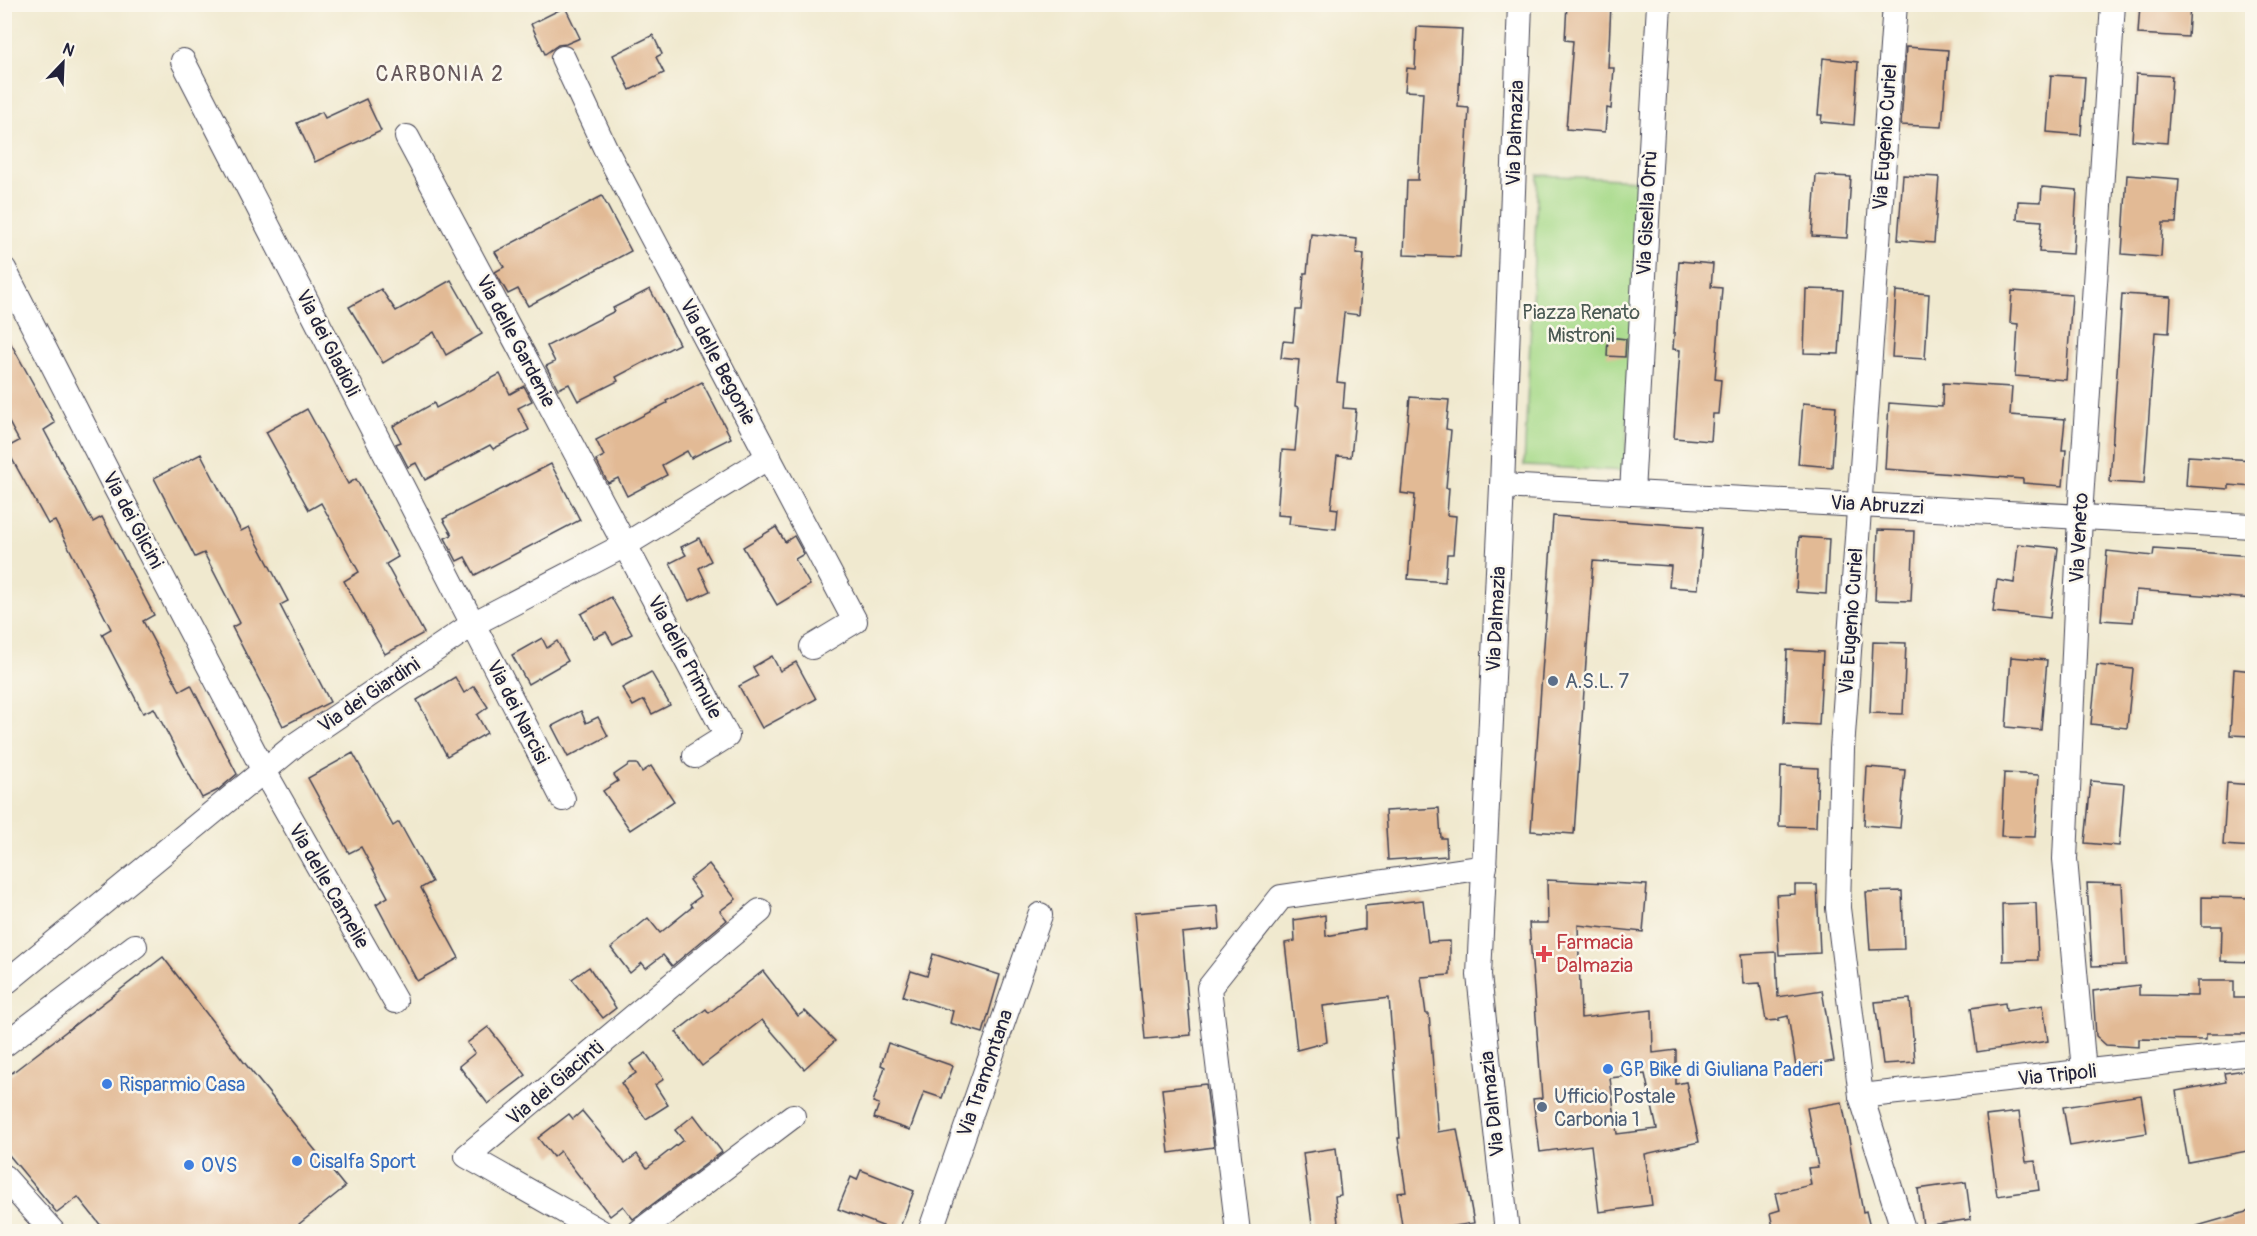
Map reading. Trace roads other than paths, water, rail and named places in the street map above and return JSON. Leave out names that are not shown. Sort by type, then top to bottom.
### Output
[{"type":"street","name":"Via Dalmazia","points":[[1507,1232],[1479,975],[1502,486],[1520,4]]},
{"type":"street","name":"Via Gisella Orrù","points":[[1632,493],[1659,4]]},
{"type":"street","name":"Via Eugenio Curiel","points":[[1895,4],[1842,749],[1838,908],[1861,1096],[1904,1232]]},
{"type":"street","name":"Via Veneto","points":[[2084,1072],[2065,859],[2080,516],[2113,4]]},
{"type":"street","name":"Via delle Begonie","points":[[563,58],[607,152],[855,621],[812,647]]},
{"type":"street","name":"Via dei Gladioli","points":[[183,61],[473,624]]},
{"type":"street","name":"Via delle Gardenie","points":[[406,137],[625,545]]},
{"type":"street","name":"Via dei Glicini","points":[[4,269],[264,771]]},
{"type":"street","name":"Via dei Giardini","points":[[4,984],[295,745],[473,624],[625,545],[769,457]]},
{"type":"street","name":"Via Abruzzi","points":[[1502,486],[2253,526]]},
{"type":"street","name":"Via delle Primule","points":[[625,545],[727,736],[694,756]]},
{"type":"street","name":"Via dei Narcisi","points":[[473,624],[563,799]]},
{"type":"street","name":"Via delle Camelie","points":[[264,771],[394,1001]]},
{"type":"street","points":[[1238,1232],[1209,988],[1281,897],[1485,867]]},
{"type":"street","name":"Via dei Giacinti","points":[[602,1232],[468,1156],[760,912]]},
{"type":"street","name":"Via Tramontana","points":[[930,1232],[1040,915]]},
{"type":"street","points":[[4,1045],[135,946]]},
{"type":"street","name":"Via Tripoli","points":[[1861,1096],[2253,1053]]},
{"type":"street","points":[[639,1232],[793,1116]]},
{"type":"street","points":[[4,1177],[53,1232]]},
{"type":"place","name":"A.S.L. 7","points":[[1553,681]]},
{"type":"place","name":"Farmacia Dalmazia","points":[[1544,954]]},
{"type":"place","name":"GP Bike di Giuliana Paderi","points":[[1608,1069]]},
{"type":"place","name":"Risparmio Casa","points":[[107,1084]]},
{"type":"place","name":"Ufficio Postale Carbonia 1","points":[[1542,1107]]},
{"type":"place","name":"Cisalfa Sport","points":[[297,1161]]},
{"type":"place","name":"OVS","points":[[189,1165]]},
{"type":"district","name":"CARBONIA 2","points":[[440,74]]},
{"type":"park label","name":"Piazza Renato Mistroni","points":[[1581,324]]}]
